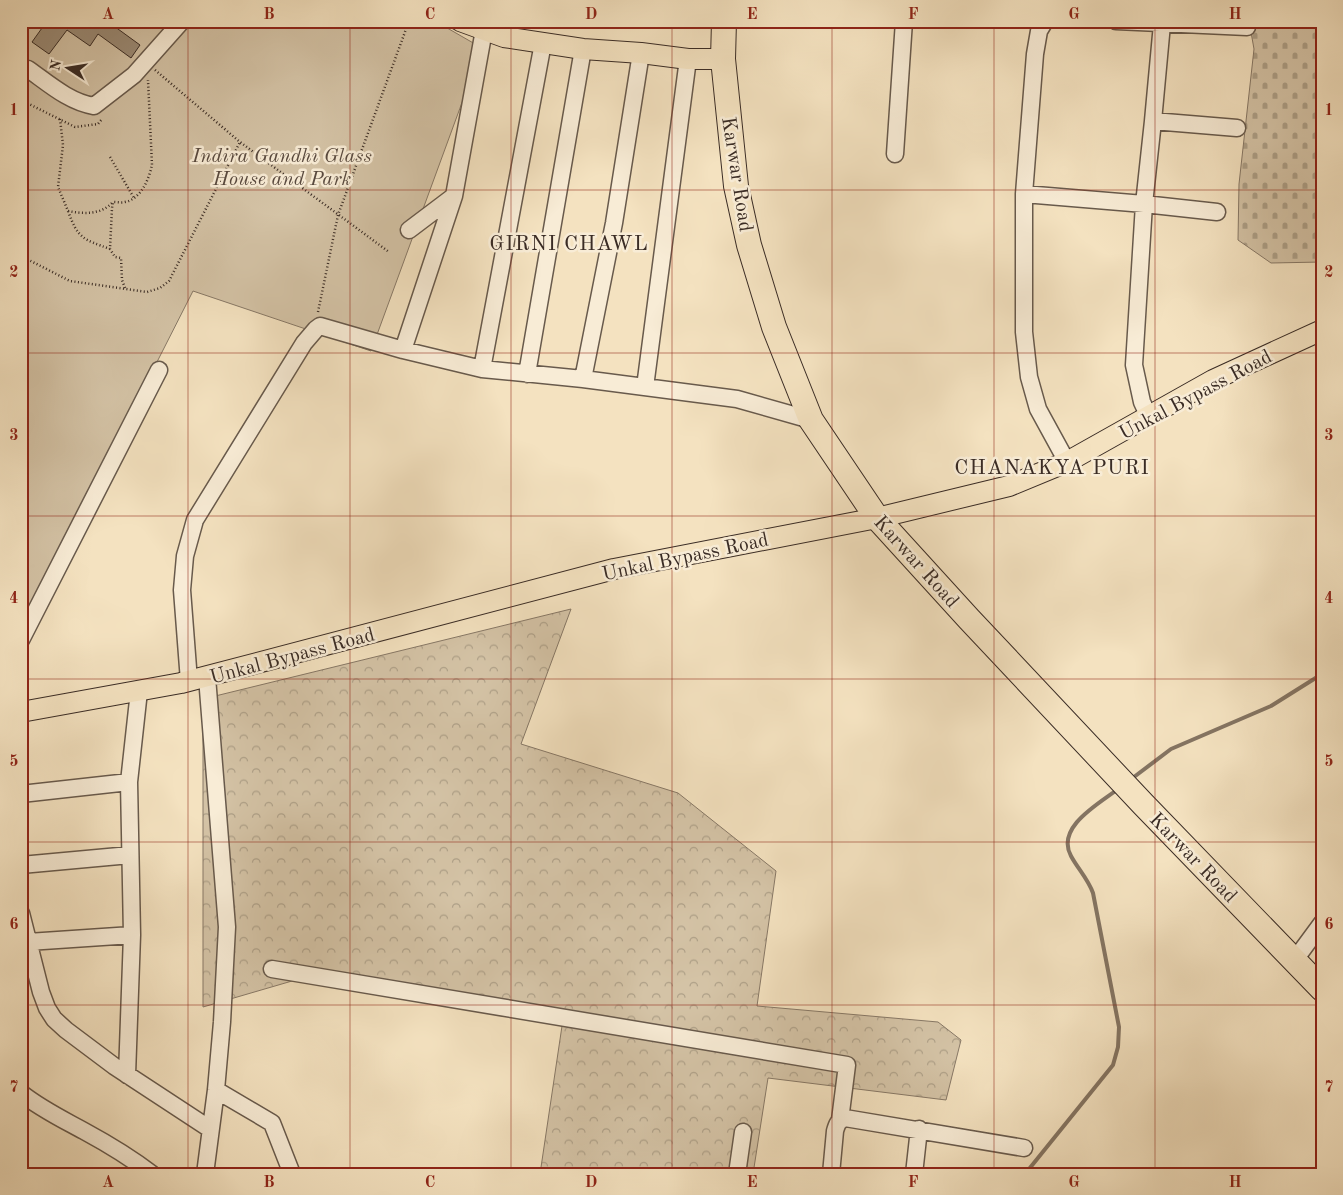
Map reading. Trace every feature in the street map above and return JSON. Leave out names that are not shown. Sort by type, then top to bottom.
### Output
[{"type":"highway","name":"Karwar Road","points":[[724,21],[723,60],[736,186],[749,245],[774,327],[811,420],[877,518],[1143,804],[1322,989]]},
{"type":"main road","points":[[460,21],[504,37],[583,49],[642,53],[688,60],[723,60]]},
{"type":"main road","name":"Unkal Bypass Road","points":[[21,712],[198,679],[614,569],[877,518],[1009,486],[1067,462],[1213,380],[1322,330]]},
{"type":"street","points":[[28,69],[82,104],[94,106],[134,75],[182,21]]},
{"type":"street","points":[[895,154],[904,21]]},
{"type":"street","points":[[1045,21],[1039,31],[1035,54],[1024,194],[1024,332],[1029,377],[1038,409],[1067,462]]},
{"type":"street","points":[[1116,21],[1247,27]]},
{"type":"street","points":[[1149,417],[1142,402],[1134,365],[1144,204],[1162,24]]},
{"type":"street","points":[[403,350],[454,196],[484,30]]},
{"type":"street","points":[[482,368],[543,43]]},
{"type":"street","points":[[527,374],[583,49]]},
{"type":"street","points":[[583,379],[614,223],[642,53]]},
{"type":"street","points":[[645,388],[688,60]]},
{"type":"street","points":[[1152,121],[1238,128]]},
{"type":"street","points":[[1024,194],[1217,212]]},
{"type":"street","points":[[409,230],[454,196]]},
{"type":"street","points":[[205,1174],[216,1090],[228,927],[198,679],[182,590],[185,556],[195,520],[304,343],[320,326],[403,350],[482,368],[737,399],[811,420]]},
{"type":"street","points":[[21,640],[159,370]]},
{"type":"street","points":[[128,1074],[132,935],[129,782],[139,691]]},
{"type":"street","points":[[21,794],[129,782]]},
{"type":"street","points":[[21,865],[130,855]]},
{"type":"street","points":[[21,913],[41,992],[47,1008],[54,1019],[66,1030],[128,1074],[210,1129]]},
{"type":"street","points":[[1294,961],[1322,923]]},
{"type":"street","points":[[28,942],[132,935]]},
{"type":"street","points":[[272,969],[847,1065],[840,1120],[835,1131],[831,1174]]},
{"type":"street","points":[[216,1090],[272,1123],[292,1174]]},
{"type":"street","points":[[21,1093],[46,1112],[123,1153],[152,1174]]},
{"type":"street","points":[[840,1120],[849,1118],[1024,1148]]},
{"type":"street","points":[[914,1174],[919,1129]]},
{"type":"street","points":[[737,1174],[743,1132]]},
{"type":"path","points":[[320,326],[318,310],[338,215],[409,21]]},
{"type":"path","points":[[151,67],[240,142],[389,252]]},
{"type":"path","points":[[68,211],[84,214],[107,209],[113,202],[126,202],[138,195],[150,178],[152,165],[148,71]]},
{"type":"path","points":[[60,119],[63,145],[58,187],[73,225],[84,239],[110,249]]},
{"type":"path","points":[[21,256],[70,281],[147,292],[160,288],[169,280],[240,142]]},
{"type":"path","points":[[110,157],[134,198]]},
{"type":"path","points":[[113,202],[110,249],[115,257],[121,258],[122,280],[125,288]]},
{"type":"green space","name":"Indira Gandhi Glass House and Park","points":[[21,21],[435,21],[482,48],[371,351],[193,291],[21,630]]},
{"type":"green space","points":[[1249,21],[1322,21],[1322,262],[1271,263],[1238,240],[1239,184],[1254,49]]},
{"type":"green space","points":[[571,609],[521,744],[678,793],[776,871],[757,1006],[938,1022],[961,1040],[946,1100],[768,1078],[753,1174],[540,1174],[562,1026],[316,974],[203,1007],[203,699]]},
{"type":"building","points":[[47,21],[107,21],[140,45],[131,58],[98,34],[90,46],[67,30],[49,54],[32,42]]},
{"type":"waterway","points":[[1130,780],[1171,749],[1271,706],[1322,674]]},
{"type":"waterway","points":[[1025,1174],[1113,1065],[1118,1047],[1119,1027],[1093,893],[1071,856],[1068,845],[1069,835],[1082,817],[1118,789]]},
{"type":"waterway","points":[[21,1171],[29,1174]]},
{"type":"district","name":"GIRNI CHAWL","points":[[569,243]]},
{"type":"district","name":"CHANAKYA PURI","points":[[1052,467]]}]
